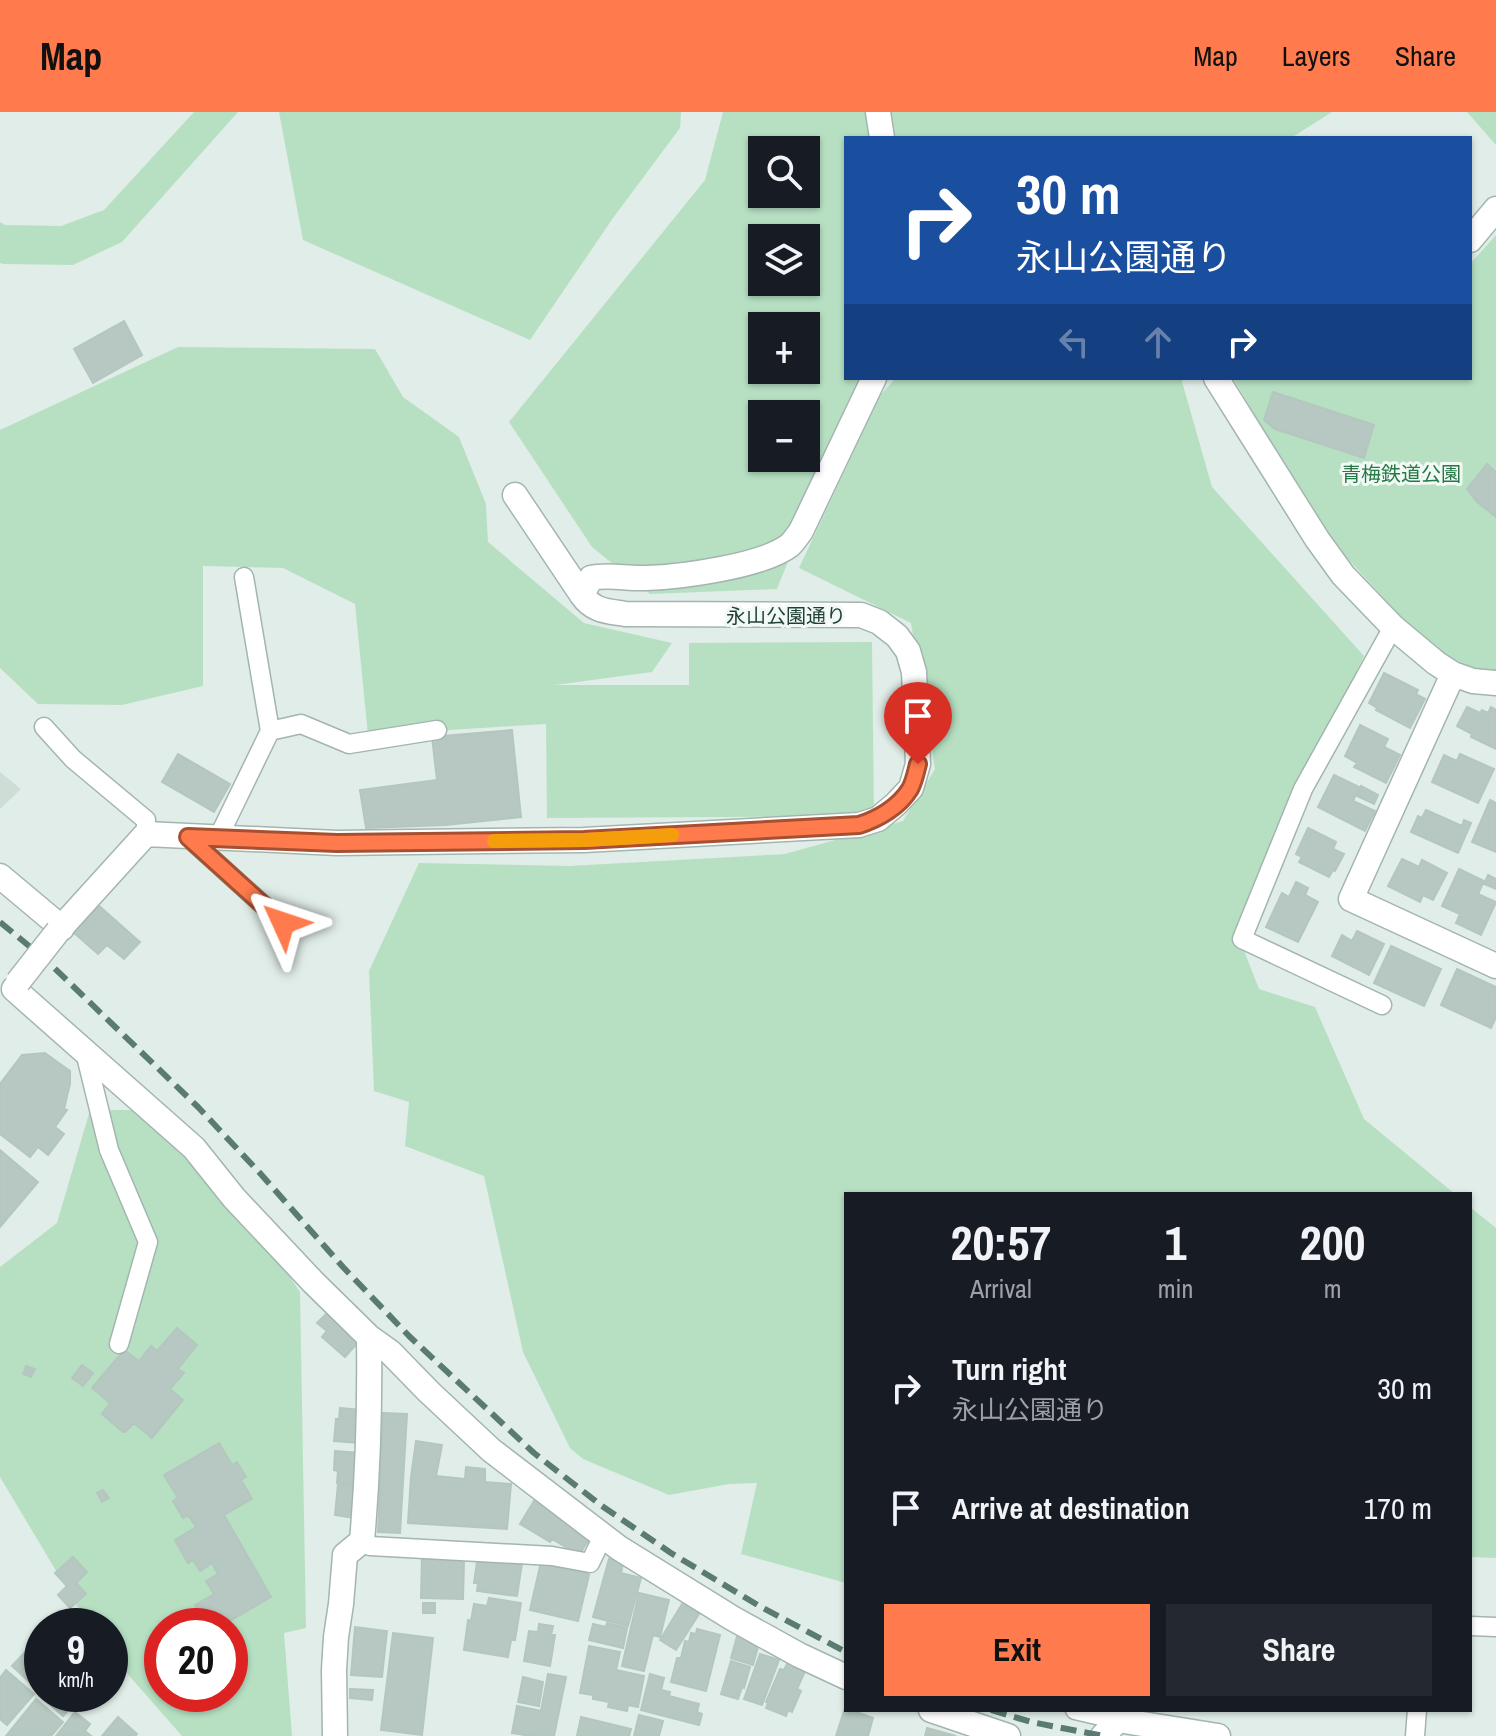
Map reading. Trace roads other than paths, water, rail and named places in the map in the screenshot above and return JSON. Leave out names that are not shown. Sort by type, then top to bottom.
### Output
[{"type":"street","points":[[878,112],[882,136]]},
{"type":"street","points":[[1472,238],[1496,209]]},
{"type":"street","points":[[515,495],[582,595],[591,578],[602,575],[644,578],[697,574],[771,556],[791,544],[801,531],[873,380]]},
{"type":"street","points":[[1217,380],[1343,575],[1393,627],[1436,663],[1453,674],[1473,681],[1496,683]]},
{"type":"street","name":"永山公園通り","points":[[146,834],[337,843],[584,840],[859,825],[878,819],[911,788],[918,764],[914,672],[908,651],[897,636],[879,622],[861,615],[625,614],[597,610],[582,595]]},
{"type":"street","points":[[1453,674],[1351,899],[1493,958]]},
{"type":"street","points":[[146,834],[60,929],[11,993],[85,1052],[194,1148],[261,1228],[369,1337],[390,1352],[491,1450],[619,1548],[697,1598],[799,1655],[844,1676]]},
{"type":"street","points":[[0,876],[60,929]]},
{"type":"street","points":[[335,1736],[334,1670],[345,1555],[362,1541],[367,1478],[369,1337]]},
{"type":"street","points":[[937,1712],[1008,1736]]},
{"type":"street","points":[[1110,1728],[1218,1736]]},
{"type":"lane","points":[[218,838],[270,731],[244,577]]},
{"type":"lane","points":[[1382,1005],[1242,939],[1303,789],[1393,627]]},
{"type":"lane","points":[[270,731],[301,724],[349,744],[437,730]]},
{"type":"lane","points":[[44,727],[73,759],[146,820],[146,834]]},
{"type":"lane","points":[[188,837],[283,923]]},
{"type":"lane","points":[[85,1052],[109,1150],[148,1242],[119,1344]]},
{"type":"lane","points":[[362,1541],[370,1546],[552,1556],[590,1563],[603,1536]]},
{"type":"lane","points":[[1472,1626],[1496,1627]]},
{"type":"lane","points":[[1079,1712],[1110,1728]]},
{"type":"lane","points":[[1415,1736],[1417,1712]]},
{"type":"railway","points":[[0,922],[46,960],[198,1107],[409,1336],[534,1453],[602,1506],[671,1553],[761,1607],[844,1651]]},
{"type":"railway","points":[[998,1712],[1031,1722],[1104,1736]]},
{"type":"park label","name":"青梅鉄道公園","points":[[1401,473]]}]
